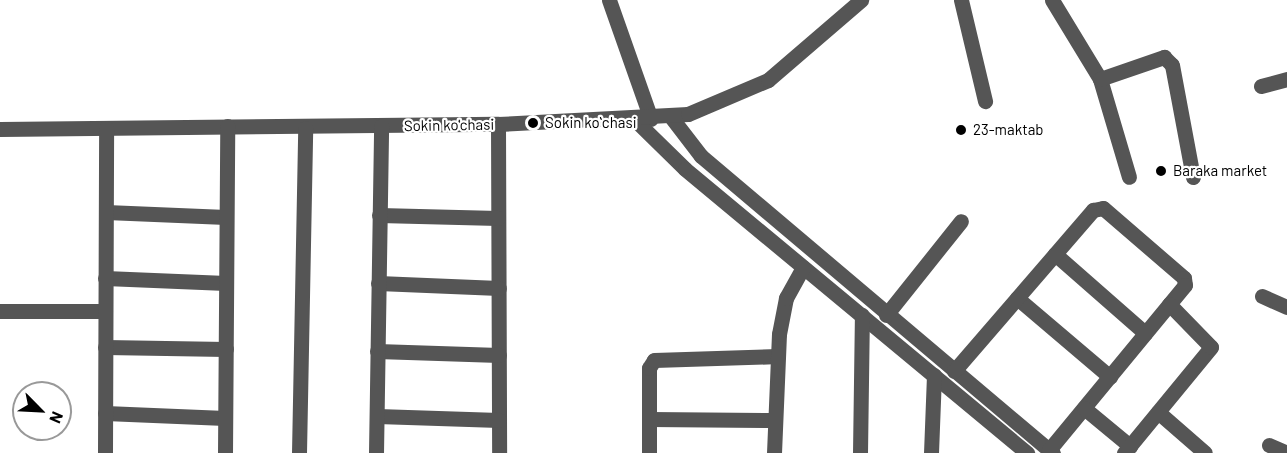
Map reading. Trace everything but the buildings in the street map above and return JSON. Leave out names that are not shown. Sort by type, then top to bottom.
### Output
[{"type":"street","points":[[609,0],[651,118]]},
{"type":"street","name":"Sokin ko'chasi","points":[[0,129],[227,126],[305,128],[671,117],[731,100],[768,80],[861,0]]},
{"type":"street","points":[[961,0],[985,101]]},
{"type":"street","points":[[1052,0],[1100,79],[1129,177]]},
{"type":"street","points":[[1100,79],[1164,57],[1172,65],[1193,177]]},
{"type":"street","points":[[1261,86],[1287,78]]},
{"type":"street","points":[[671,117],[701,156],[886,315],[1051,452],[1185,285],[1184,278],[1103,207],[1093,210],[954,371]]},
{"type":"street","points":[[634,119],[685,169],[1027,453]]},
{"type":"street","points":[[498,124],[499,453]]},
{"type":"street","points":[[225,453],[227,126]]},
{"type":"street","points":[[376,453],[381,126]]},
{"type":"street","points":[[105,453],[106,128]]},
{"type":"street","points":[[299,453],[305,128]]},
{"type":"street","points":[[106,212],[226,217]]},
{"type":"street","points":[[379,215],[498,218]]},
{"type":"street","points":[[886,315],[961,221]]},
{"type":"street","points":[[1055,254],[1145,333]]},
{"type":"street","points":[[774,453],[778,356],[786,298],[803,267]]},
{"type":"street","points":[[105,278],[226,283]]},
{"type":"street","points":[[378,284],[499,288]]},
{"type":"street","points":[[1262,296],[1287,307]]},
{"type":"street","points":[[1017,298],[1110,377]]},
{"type":"street","points":[[1084,408],[1127,449],[1158,412],[1211,347],[1169,304]]},
{"type":"street","points":[[0,311],[105,312]]},
{"type":"street","points":[[860,453],[862,315]]},
{"type":"street","points":[[105,347],[226,349]]},
{"type":"street","points":[[378,351],[499,355]]},
{"type":"street","points":[[649,453],[649,368],[654,360],[778,356]]},
{"type":"street","points":[[931,453],[934,375]]},
{"type":"street","points":[[1158,412],[1205,453]]},
{"type":"street","points":[[105,413],[225,418]]},
{"type":"street","points":[[377,416],[499,420]]},
{"type":"street","points":[[649,419],[775,420]]},
{"type":"street","points":[[1269,445],[1287,453]]},
{"type":"place","name":"Sokin koʻchasi","points":[[533,123]]},
{"type":"place","name":"23-maktab","points":[[961,130]]},
{"type":"place","name":"Baraka market","points":[[1161,171]]}]
